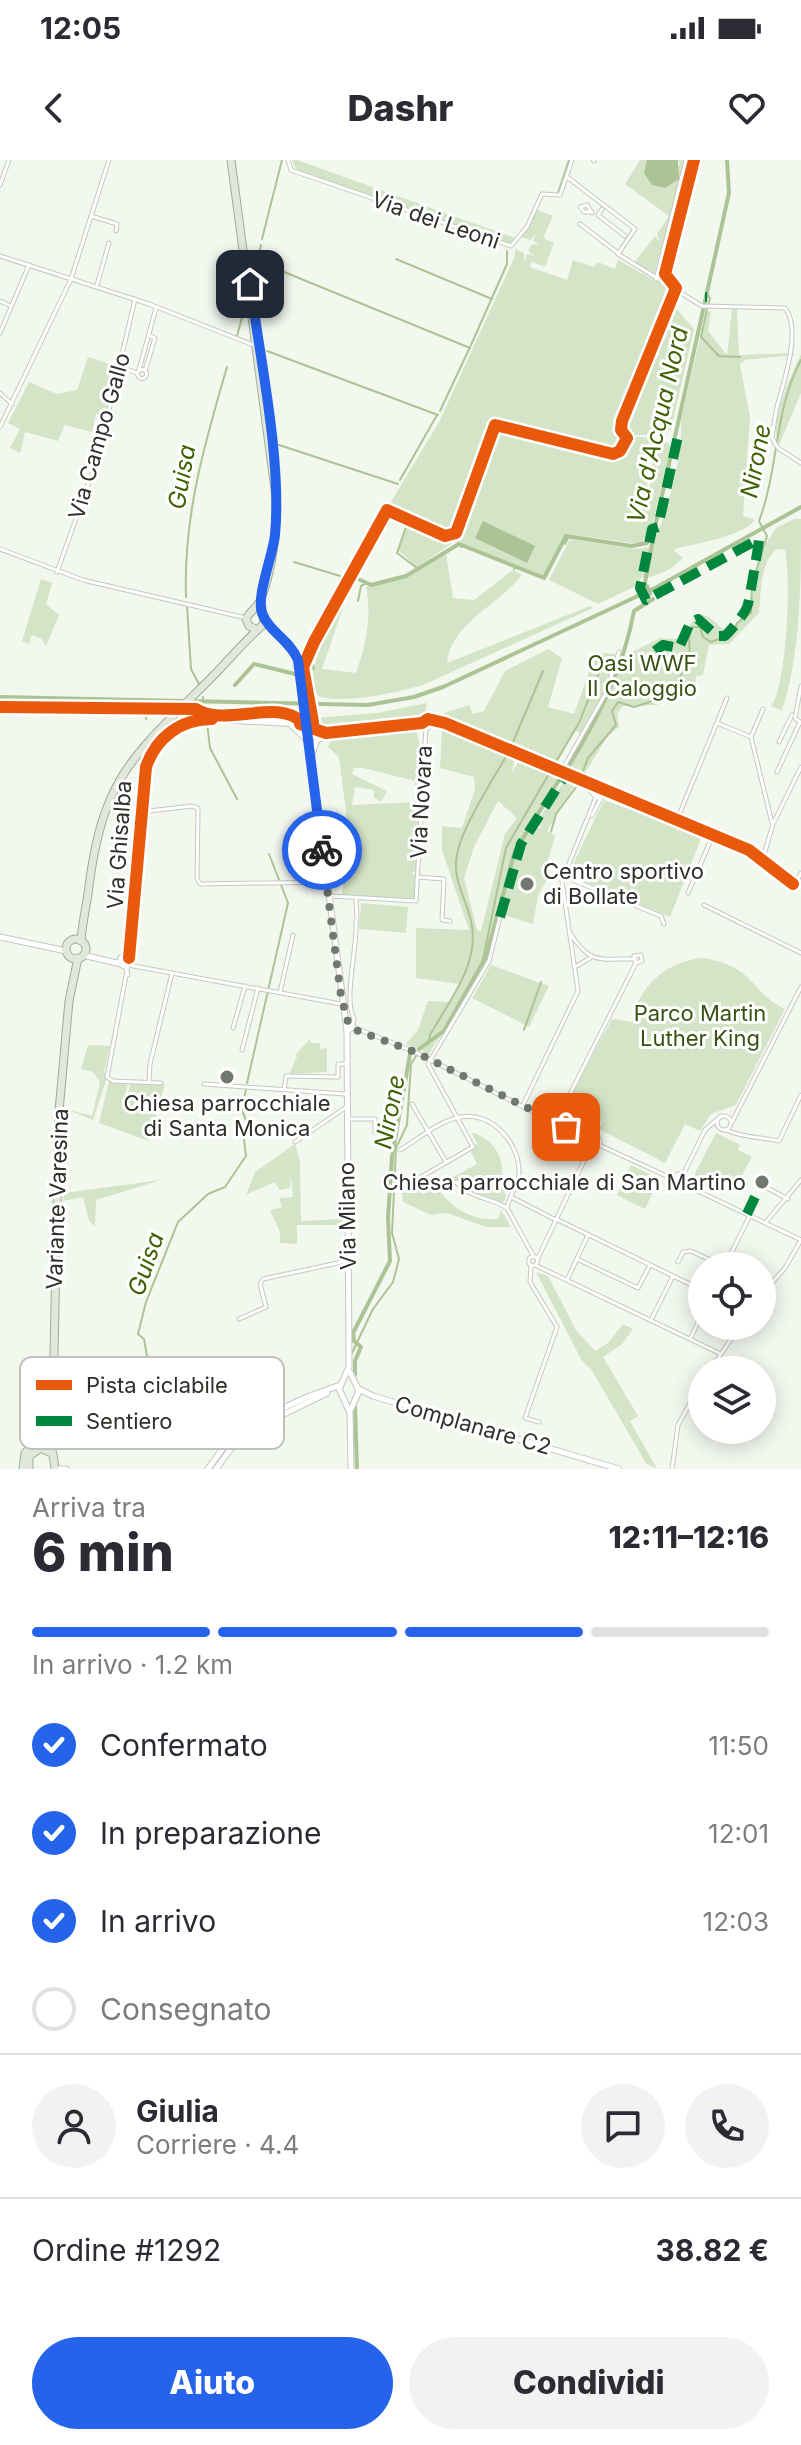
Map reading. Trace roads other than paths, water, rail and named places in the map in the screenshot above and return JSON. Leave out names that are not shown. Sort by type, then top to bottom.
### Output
[{"type":"main road","points":[[77,953],[98,826],[107,802],[126,767],[247,637],[261,599],[273,546],[276,497],[259,345],[231,160]]},
{"type":"main road","name":"Variante Varesina","points":[[54,1357],[59,1111],[78,940]]},
{"type":"main road","points":[[27,1468],[25,1453],[29,1449]]},
{"type":"main road","name":"Variante Varesina","points":[[27,1468],[30,1454],[41,1449]]},
{"type":"main road","points":[[45,1449],[52,1452]]},
{"type":"main road","name":"Variante Varesina","points":[[52,1452],[56,1460],[55,1469]]},
{"type":"street","points":[[0,185],[9,160]]},
{"type":"street","points":[[572,160],[567,177],[635,229],[618,253]]},
{"type":"street","points":[[656,279],[686,160]]},
{"type":"street","points":[[0,427],[43,343],[71,279],[108,161]]},
{"type":"street","name":"Via dei Leoni","points":[[288,162],[291,170],[511,246],[526,228],[542,194],[558,197],[567,177]]},
{"type":"street","points":[[603,207],[594,213],[627,237]]},
{"type":"street","points":[[91,216],[117,224],[116,231]]},
{"type":"street","points":[[580,224],[656,279],[704,306],[785,308],[793,313],[799,332]]},
{"type":"street","points":[[96,287],[109,243]]},
{"type":"street","points":[[0,256],[135,299],[259,345]]},
{"type":"street","points":[[0,333],[29,265]]},
{"type":"street","name":"Via Campo Gallo","points":[[57,572],[90,485],[135,299]]},
{"type":"street","points":[[0,301],[11,306]]},
{"type":"street","points":[[138,371],[156,307]]},
{"type":"street","points":[[138,371],[143,378],[155,338],[149,335]]},
{"type":"street","points":[[798,351],[779,399],[772,438],[777,446],[801,463]]},
{"type":"street","points":[[120,367],[145,371]]},
{"type":"street","points":[[0,393],[13,401]]},
{"type":"street","points":[[0,549],[57,572],[253,619],[285,638],[295,654],[304,701],[341,996]]},
{"type":"street","points":[[561,772],[606,693],[619,652]]},
{"type":"street","points":[[779,742],[794,716],[801,686]]},
{"type":"street","points":[[677,820],[727,698]]},
{"type":"street","points":[[763,709],[751,737],[773,824]]},
{"type":"street","points":[[305,713],[290,724],[309,744]]},
{"type":"street","points":[[305,713],[313,727],[340,732]]},
{"type":"street","points":[[777,772],[800,722],[794,716]]},
{"type":"street","name":"Via Ghisalba","points":[[126,962],[131,946],[140,812],[148,762],[159,742],[181,725],[208,719],[290,724],[307,729]]},
{"type":"street","points":[[307,729],[326,733],[445,723],[561,772],[599,793],[621,796],[738,846],[796,886],[801,873]]},
{"type":"street","points":[[717,723],[751,737]]},
{"type":"street","name":"Via Novara","points":[[417,877],[428,724]]},
{"type":"street","points":[[307,729],[329,735]]},
{"type":"street","points":[[311,760],[316,742],[340,732]]},
{"type":"street","points":[[762,860],[773,824],[801,767]]},
{"type":"street","points":[[523,1105],[577,995],[563,876],[599,793]]},
{"type":"street","points":[[140,812],[196,806],[199,810],[198,882],[326,882]]},
{"type":"street","points":[[688,893],[713,835]]},
{"type":"street","points":[[563,876],[661,916],[664,924]]},
{"type":"street","points":[[328,896],[414,903],[417,877],[444,879],[442,920],[450,921]]},
{"type":"street","points":[[356,899],[357,946],[349,1010],[354,1018],[351,1028],[430,1059],[594,1143],[664,1175],[680,1178],[689,1187],[801,1240],[785,1268],[776,1276]]},
{"type":"street","points":[[704,905],[801,953]]},
{"type":"street","points":[[400,1189],[473,1147],[430,1070],[430,1059],[447,1037],[489,961],[500,917]]},
{"type":"street","points":[[568,931],[581,950]]},
{"type":"street","points":[[280,992],[293,935]]},
{"type":"street","points":[[0,937],[144,968],[341,1004]]},
{"type":"street","points":[[572,947],[593,958]]},
{"type":"street","points":[[573,955],[635,959],[562,1110],[566,1116],[587,1127],[594,1143]]},
{"type":"street","points":[[576,969],[584,958]]},
{"type":"street","points":[[126,962],[127,979],[107,1077],[113,1081],[161,1083]]},
{"type":"street","points":[[149,1082],[172,973]]},
{"type":"street","points":[[233,1028],[245,986]]},
{"type":"street","points":[[726,1130],[801,987]]},
{"type":"street","points":[[242,1050],[258,988]]},
{"type":"street","name":"Via Milano","points":[[341,996],[351,1028]]},
{"type":"street","name":"Via Milano","points":[[341,996],[351,1028],[344,1064],[349,1367],[358,1394]]},
{"type":"street","points":[[284,1090],[286,1076],[338,1077],[338,1064],[344,1064]]},
{"type":"street","points":[[204,1084],[345,1094]]},
{"type":"street","points":[[705,1130],[719,1127],[738,1135],[781,1140],[801,1095]]},
{"type":"street","points":[[412,1104],[446,1162]]},
{"type":"street","points":[[295,1142],[345,1108]]},
{"type":"street","points":[[680,1178],[705,1130],[723,1115],[737,1112]]},
{"type":"street","points":[[723,1115],[738,1135]]},
{"type":"street","points":[[719,1127],[723,1115]]},
{"type":"street","points":[[345,1118],[375,1119],[375,1132]]},
{"type":"street","points":[[400,1150],[457,1118],[488,1122],[509,1140],[519,1171],[507,1208]]},
{"type":"street","points":[[539,1422],[525,1418],[557,1327],[530,1282],[539,1252],[594,1143]]},
{"type":"street","points":[[766,1222],[801,1180]]},
{"type":"street","points":[[456,1182],[472,1195],[496,1200],[507,1208],[535,1261]]},
{"type":"street","points":[[769,1189],[788,1199]]},
{"type":"street","points":[[511,1198],[688,1283]]},
{"type":"street","points":[[731,1252],[749,1214]]},
{"type":"street","points":[[568,1278],[588,1235]]},
{"type":"street","points":[[529,1249],[529,1261],[535,1261],[688,1336]]},
{"type":"street","points":[[678,1262],[689,1250],[693,1252]]},
{"type":"street","points":[[577,1259],[638,1288],[650,1265]]},
{"type":"street","points":[[239,1319],[266,1307],[260,1286],[263,1279],[347,1261]]},
{"type":"street","points":[[652,1318],[673,1276]]},
{"type":"street","points":[[696,1340],[721,1354],[730,1340]]},
{"type":"street","name":"Via Milano","points":[[342,1397],[342,1384],[349,1367]]},
{"type":"street","points":[[284,1409],[342,1384],[354,1382]]},
{"type":"street","points":[[284,1414],[329,1392],[342,1397],[358,1394]]},
{"type":"street","points":[[350,1467],[350,1413],[358,1394]]},
{"type":"street","name":"Complanare C2","points":[[358,1394],[619,1469]]},
{"type":"street","points":[[342,1397],[350,1413]]},
{"type":"street","points":[[672,1469],[678,1425],[688,1407]]},
{"type":"street","points":[[208,1469],[222,1449]]},
{"type":"street","points":[[216,1469],[231,1449]]},
{"type":"street","points":[[55,1469],[66,1469]]},
{"type":"waterway","name":"Guisa","points":[[262,239],[282,160]]},
{"type":"waterway","points":[[558,193],[569,160]]},
{"type":"waterway","name":"Via d'Acqua Nord","points":[[304,673],[309,671],[320,635],[354,577],[371,585],[406,576],[459,544],[544,578],[566,536],[632,546],[647,543],[651,528],[655,527],[729,193],[727,160]]},
{"type":"waterway","name":"Guisa","points":[[254,273],[261,245]]},
{"type":"waterway","points":[[471,345],[507,264],[507,251]]},
{"type":"waterway","points":[[396,259],[492,299]]},
{"type":"waterway","points":[[267,265],[470,348]]},
{"type":"waterway","points":[[707,294],[710,298],[708,306]]},
{"type":"waterway","name":"Guisa","points":[[237,336],[246,302]]},
{"type":"waterway","points":[[707,309],[701,337],[719,356],[740,357]]},
{"type":"waterway","points":[[440,411],[470,347]]},
{"type":"waterway","points":[[267,351],[438,415]]},
{"type":"waterway","name":"Nirone","points":[[581,776],[588,758],[616,725],[612,711],[618,702],[634,707],[650,702],[677,681],[690,660],[692,627],[700,627],[703,637],[711,642],[733,634],[737,623],[751,613],[752,584],[767,536],[759,521],[786,399],[801,360]]},
{"type":"waterway","name":"Guisa","points":[[186,597],[192,509],[227,367]]},
{"type":"waterway","points":[[400,480],[437,415]]},
{"type":"waterway","points":[[279,445],[398,484]]},
{"type":"waterway","points":[[393,506],[392,510],[398,514]]},
{"type":"waterway","points":[[0,697],[368,705],[414,697],[443,687],[655,588],[801,507]]},
{"type":"waterway","points":[[397,517],[407,524],[397,553],[417,568]]},
{"type":"waterway","points":[[645,583],[655,527]]},
{"type":"waterway","name":"Via d'Acqua Nord","points":[[565,544],[569,536]]},
{"type":"waterway","points":[[294,562],[347,578]]},
{"type":"waterway","points":[[358,601],[361,586],[367,583]]},
{"type":"waterway","points":[[647,586],[650,594]]},
{"type":"waterway","points":[[566,770],[608,694],[634,611],[653,599]]},
{"type":"waterway","name":"Guisa","points":[[187,606],[191,669],[200,686]]},
{"type":"waterway","name":"Via d'Acqua Nord","points":[[312,661],[314,669]]},
{"type":"waterway","name":"Via d'Acqua Nord","points":[[235,685],[254,664],[295,674]]},
{"type":"waterway","points":[[554,765],[579,723],[601,668]]},
{"type":"waterway","points":[[511,747],[543,671]]},
{"type":"waterway","name":"Guisa","points":[[203,697],[203,708]]},
{"type":"waterway","name":"Via d'Acqua Nord","points":[[0,710],[173,713]]},
{"type":"waterway","name":"Via d'Acqua Nord","points":[[146,713],[146,719]]},
{"type":"waterway","name":"Guisa","points":[[207,722],[210,748],[237,799]]},
{"type":"waterway","points":[[428,1044],[430,1035],[461,981],[471,952],[471,921],[456,873],[460,844],[478,804],[507,755]]},
{"type":"waterway","points":[[482,964],[506,848],[550,772]]},
{"type":"waterway","points":[[419,1049],[444,1031],[486,957],[515,851],[561,777]]},
{"type":"waterway","name":"Nirone","points":[[551,832],[556,814],[577,786]]},
{"type":"waterway","name":"Guisa","points":[[247,1083],[288,903],[269,854]]},
{"type":"waterway","name":"Nirone","points":[[524,1030],[541,982]]},
{"type":"waterway","points":[[355,1375],[355,1361],[361,1347],[354,1341],[353,1333],[390,1261],[388,1218],[392,1157],[410,1054]]},
{"type":"waterway","name":"Nirone","points":[[352,1353],[373,1309],[393,1282],[399,1259],[392,1233],[396,1148],[407,1125],[411,1064],[416,1056]]},
{"type":"waterway","name":"Guisa","points":[[147,1357],[144,1339],[138,1334],[146,1302],[178,1222],[208,1194],[225,1187],[246,1156],[243,1131],[247,1122],[242,1111],[246,1089]]},
{"type":"waterway","points":[[355,1407],[357,1469]]},
{"type":"waterway","points":[[212,1469],[217,1460]]},
{"type":"place","name":"Centro sportivo di Bollate","points":[[527,884]]},
{"type":"place","name":"Chiesa parrocchiale di Santa Monica","points":[[227,1077]]},
{"type":"place","name":"Chiesa parrocchiale di San Martino","points":[[762,1182]]},
{"type":"park label","name":"Oasi WWF Il Caloggio","points":[[642,676]]},
{"type":"park label","name":"Parco Martin Luther King","points":[[700,1026]]}]
